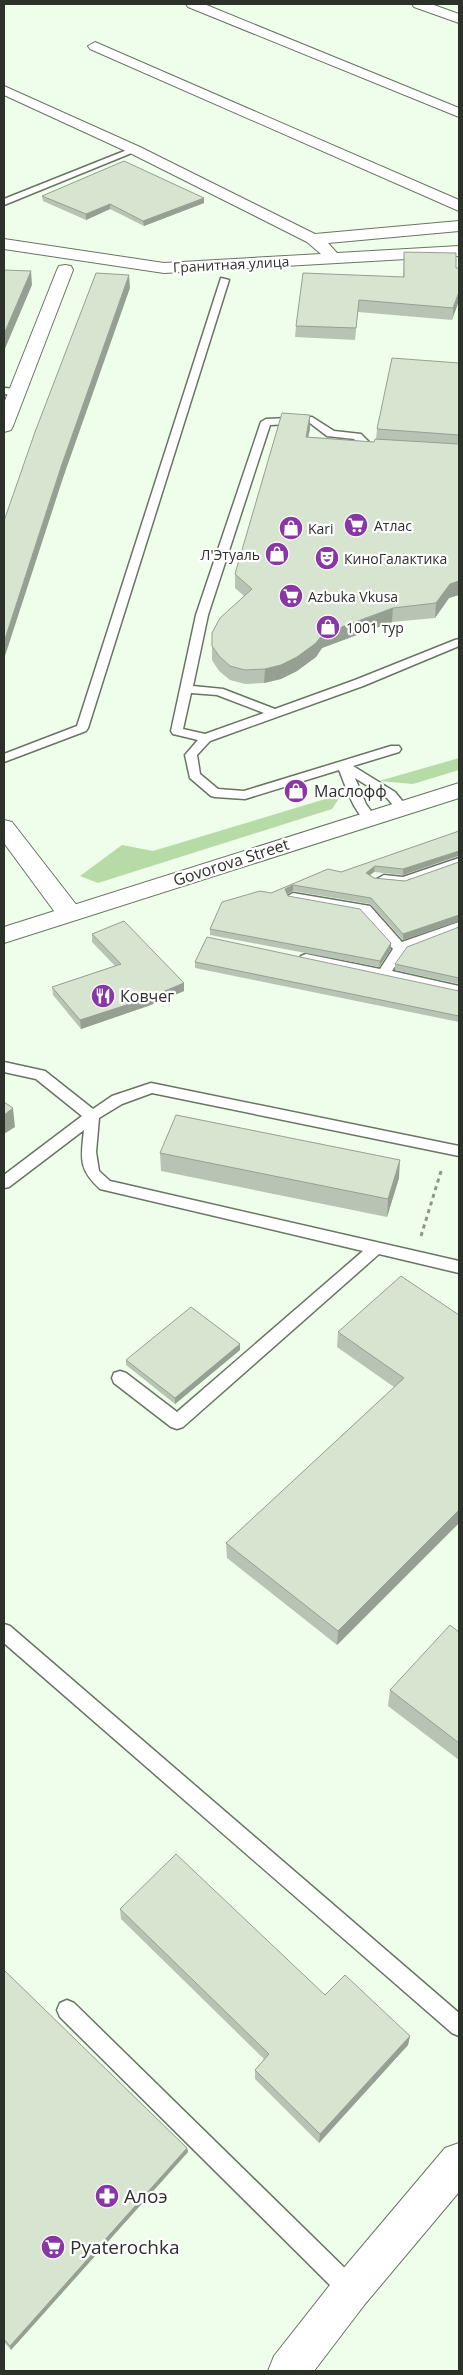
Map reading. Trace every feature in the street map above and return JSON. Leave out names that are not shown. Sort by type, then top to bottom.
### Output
[{"type":"street","points":[[193,4],[459,113]]},
{"type":"street","points":[[419,4],[459,19]]},
{"type":"street","points":[[95,46],[459,206]]},
{"type":"street","points":[[4,90],[135,150],[313,239],[326,249],[332,259]]},
{"type":"street","points":[[313,239],[459,226]]},
{"type":"street","name":"Гранитная улица","points":[[4,244],[164,268],[459,251]]},
{"type":"street","points":[[4,426],[10,392],[65,270]]},
{"type":"street","name":"Govorova Street","points":[[4,934],[459,790]]},
{"type":"street","points":[[4,827],[69,913]]},
{"type":"street","points":[[289,2371],[352,2290],[459,2162]]},
{"type":"lane","points":[[4,202],[135,150]]},
{"type":"lane","points":[[4,758],[82,728],[224,280]]},
{"type":"lane","points":[[206,738],[177,731],[202,615],[266,422],[312,420],[331,434],[357,436],[368,447],[386,448]]},
{"type":"lane","points":[[396,749],[244,796],[215,793],[194,775],[191,756],[206,738],[274,714],[459,642]]},
{"type":"lane","points":[[186,689],[219,692],[274,714]]},
{"type":"lane","points":[[343,765],[391,795],[402,808]]},
{"type":"lane","points":[[343,765],[360,805],[370,818]]},
{"type":"lane","points":[[374,878],[404,881],[459,862]]},
{"type":"lane","points":[[294,897],[365,910],[400,948]]},
{"type":"lane","points":[[384,974],[400,948],[459,926]]},
{"type":"lane","points":[[288,955],[459,991]]},
{"type":"lane","points":[[4,1067],[40,1075],[92,1116]]},
{"type":"lane","points":[[4,1183],[92,1116],[117,1100],[151,1088],[454,1150]]},
{"type":"lane","points":[[92,1116],[89,1152],[92,1173],[105,1185],[459,1267]]},
{"type":"lane","points":[[120,1378],[177,1422],[376,1248]]},
{"type":"lane","points":[[4,1632],[459,2026]]},
{"type":"lane","points":[[67,2010],[352,2290]]},
{"type":"path","points":[[414,1256],[454,1150]]},
{"type":"green space","points":[[459,758],[459,770],[413,784],[379,781]]},
{"type":"green space","points":[[342,794],[332,809],[98,883],[80,876],[122,845],[153,851]]},
{"type":"building","points":[[124,161],[204,198],[143,221],[110,204],[86,214],[42,196]]},
{"type":"building","points":[[404,252],[456,253],[456,268],[459,268],[459,292],[453,308],[359,300],[356,328],[296,326],[303,273],[404,277]]},
{"type":"building","points":[[4,270],[31,271],[4,334]]},
{"type":"building","points":[[96,273],[129,275],[62,464],[4,642],[4,521],[35,432]]},
{"type":"building","points":[[392,358],[459,363],[459,435],[377,429]]},
{"type":"building","name":"Атлас","points":[[282,413],[310,415],[306,437],[374,442],[375,439],[459,444],[459,581],[450,584],[436,603],[393,608],[323,634],[316,643],[297,657],[281,665],[265,669],[245,670],[230,666],[219,656],[212,646],[212,633],[220,618],[252,589],[235,574]]},
{"type":"building","points":[[459,831],[459,851],[403,869],[375,866],[366,873],[374,878],[405,881],[459,862],[459,915],[403,934],[371,898],[293,885],[285,889],[288,896],[360,909],[391,943],[380,961],[210,929],[222,902],[260,891],[271,893],[328,869],[341,872]]},
{"type":"building","points":[[124,921],[184,983],[148,998],[80,1020],[52,987],[121,964],[92,934]]},
{"type":"building","points":[[459,927],[459,978],[395,964],[407,947]]},
{"type":"building","points":[[207,937],[459,991],[459,1016],[195,962]]},
{"type":"building","points":[[4,1102],[13,1108],[4,1115]]},
{"type":"building","points":[[176,1115],[400,1160],[388,1199],[160,1153]]},
{"type":"building","points":[[401,1276],[459,1315],[459,1510],[338,1631],[226,1543],[404,1378],[338,1332]]},
{"type":"building","points":[[191,1307],[240,1344],[175,1398],[126,1360]]},
{"type":"building","points":[[450,1625],[459,1632],[459,1743],[390,1690]]},
{"type":"building","points":[[176,1854],[325,1995],[345,1975],[410,2036],[320,2134],[255,2070],[269,2054],[120,1909]]},
{"type":"building","name":"Pyaterochka","points":[[4,1970],[187,2148],[10,2346],[4,2339]]},
{"type":"place","name":"Атлас","points":[[356,525]]},
{"type":"place","name":"Kari","points":[[291,528]]},
{"type":"place","name":"Л'Этуаль","points":[[277,554]]},
{"type":"place","name":"КиноГалактика","points":[[327,558]]},
{"type":"place","name":"Azbuka Vkusa","points":[[291,596]]},
{"type":"place","name":"1001 тур","points":[[328,627]]},
{"type":"place","name":"Маслофф","points":[[296,791]]},
{"type":"place","name":"Ковчег","points":[[103,996]]},
{"type":"place","name":"Алоэ","points":[[107,2196]]},
{"type":"place","name":"Pyaterochka","points":[[53,2247]]}]
